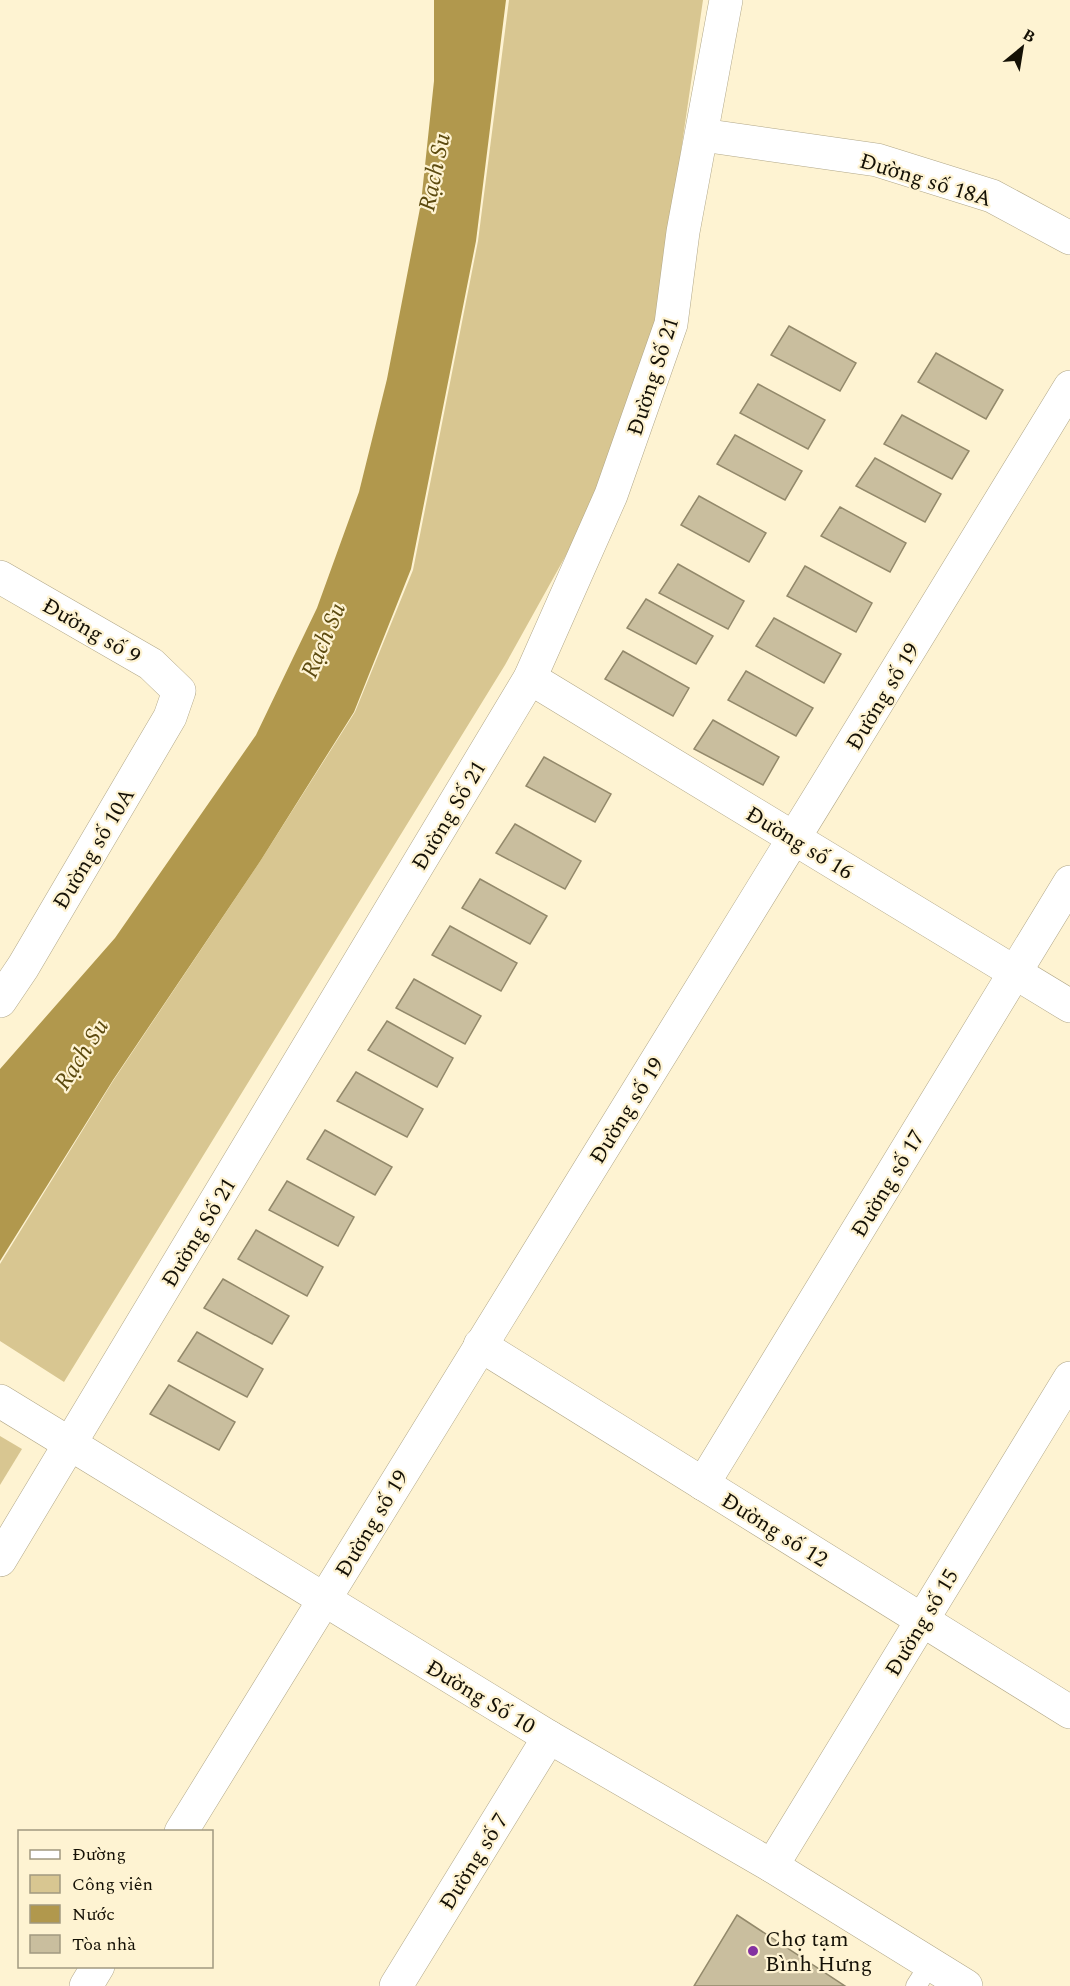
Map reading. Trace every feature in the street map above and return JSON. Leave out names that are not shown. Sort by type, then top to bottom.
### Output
[{"type":"street","name":"Đường Số 21","points":[[0,1560],[530,678],[611,495],[671,324],[683,232],[726,0]]},
{"type":"street","name":"Đường số 18A","points":[[702,135],[877,160],[992,196],[1070,238]]},
{"type":"street","name":"Đường số 19","points":[[182,1830],[480,1345],[795,839],[1070,387]]},
{"type":"street","name":"Đường số 9","points":[[0,577],[151,664],[179,691]]},
{"type":"street","name":"Đường số 16","points":[[530,678],[1070,1006]]},
{"type":"street","name":"Đường số 10A","points":[[0,1001],[23,967],[170,717],[179,691]]},
{"type":"street","name":"Đường số 17","points":[[703,1484],[1070,882]]},
{"type":"street","name":"Đường số 12","points":[[480,1345],[1070,1712]]},
{"type":"street","name":"Đường số 15","points":[[772,1866],[1070,1378]]},
{"type":"street","name":"Đường Số 10","points":[[0,1401],[549,1737],[772,1866],[923,1975],[966,1986]]},
{"type":"street","name":"Đường số 7","points":[[396,1986],[549,1737]]},
{"type":"street","points":[[86,1986],[97,1968]]},
{"type":"green space","points":[[509,0],[703,0],[656,323],[585,521],[505,665],[64,1382],[0,1341],[0,1264],[113,1081],[261,860],[355,712],[413,570],[478,241]]},
{"type":"green space","points":[[0,1436],[22,1449],[0,1485]]},
{"type":"water","name":"Rạch Su","points":[[434,0],[506,0],[476,241],[411,569],[354,712],[261,860],[113,1080],[0,1261],[0,1069],[115,938],[256,735],[317,608],[359,492],[387,379],[421,203],[434,81]]},
{"type":"building","points":[[789,326],[856,363],[840,391],[771,355]]},
{"type":"building","points":[[936,353],[1003,390],[986,419],[918,382]]},
{"type":"building","points":[[758,384],[825,420],[808,449],[740,413]]},
{"type":"building","points":[[902,415],[969,451],[952,479],[884,444]]},
{"type":"building","points":[[735,435],[802,471],[785,500],[717,464]]},
{"type":"building","points":[[875,458],[941,494],[925,522],[856,486]]},
{"type":"building","points":[[699,496],[766,533],[749,562],[681,525]]},
{"type":"building","points":[[840,507],[906,543],[890,572],[821,536]]},
{"type":"building","points":[[678,564],[744,601],[728,629],[659,593]]},
{"type":"building","points":[[805,566],[872,603],[856,632],[787,596]]},
{"type":"building","points":[[646,599],[713,636],[696,664],[627,628]]},
{"type":"building","points":[[774,618],[841,654],[824,683],[756,646]]},
{"type":"building","points":[[623,651],[689,688],[673,716],[605,679]]},
{"type":"building","points":[[746,671],[813,708],[796,736],[728,700]]},
{"type":"building","points":[[713,720],[779,757],[763,785],[694,749]]},
{"type":"building","points":[[544,757],[611,794],[595,822],[526,786]]},
{"type":"building","points":[[515,824],[581,861],[565,889],[496,853]]},
{"type":"building","points":[[480,879],[547,916],[530,944],[462,908]]},
{"type":"building","points":[[450,926],[517,963],[501,991],[432,955]]},
{"type":"building","points":[[414,979],[481,1016],[465,1044],[396,1008]]},
{"type":"building","points":[[387,1021],[453,1058],[437,1087],[368,1050]]},
{"type":"building","points":[[356,1072],[423,1109],[407,1137],[337,1101]]},
{"type":"building","points":[[325,1130],[392,1167],[375,1195],[307,1159]]},
{"type":"building","points":[[287,1181],[354,1217],[338,1246],[269,1210]]},
{"type":"building","points":[[256,1230],[323,1267],[307,1296],[238,1259]]},
{"type":"building","points":[[223,1279],[289,1316],[272,1344],[204,1308]]},
{"type":"building","points":[[197,1332],[263,1369],[247,1397],[178,1361]]},
{"type":"building","points":[[169,1385],[235,1422],[219,1450],[150,1414]]},
{"type":"building","name":"Chợ tạm Bình Hưng","points":[[737,1915],[845,1986],[694,1986]]},
{"type":"place","name":"Chợ tạm Bình Hưng","points":[[753,1951]]}]
